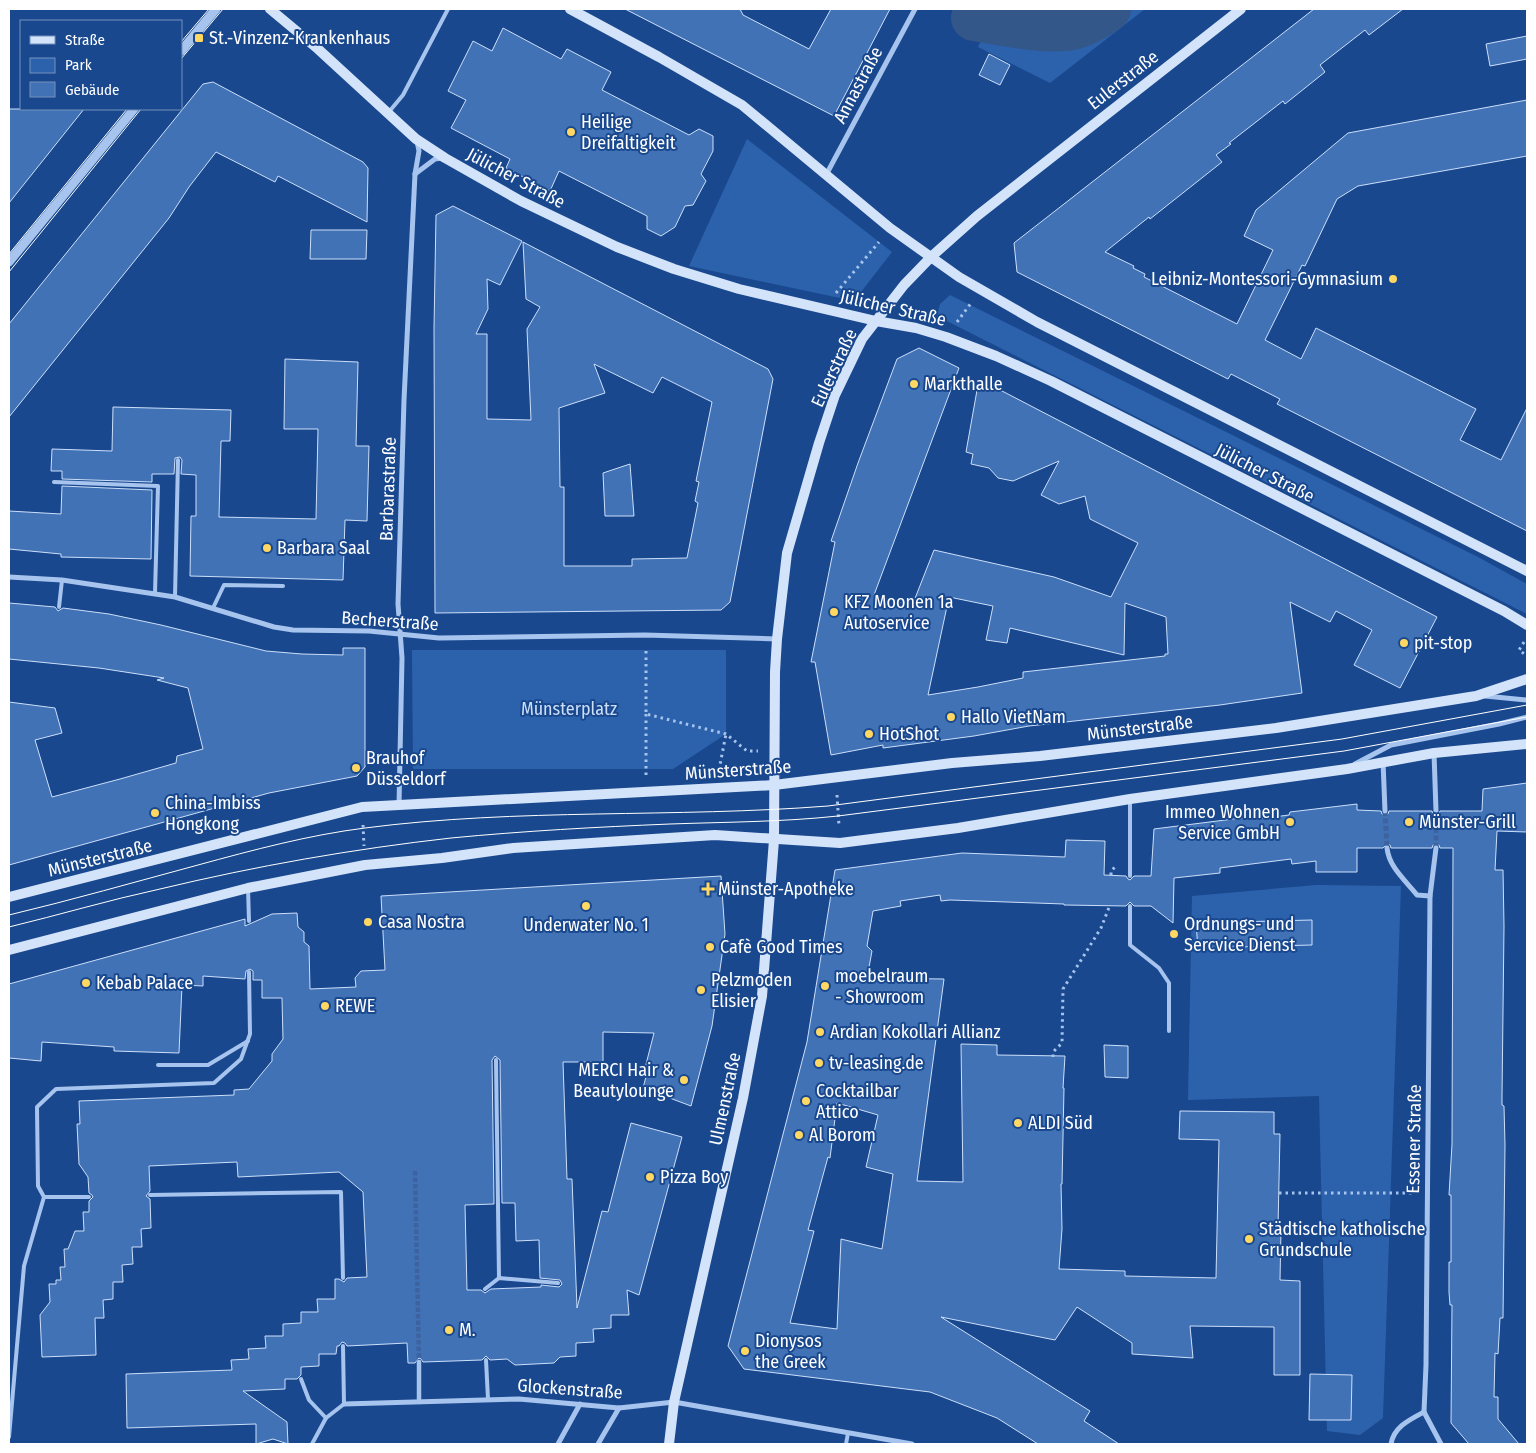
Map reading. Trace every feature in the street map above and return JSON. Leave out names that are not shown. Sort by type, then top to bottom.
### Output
[{"type":"main road","name":"Jülicher Straße","points":[[270,9],[318,49],[416,139],[445,158],[521,201],[617,247],[674,268],[739,289],[876,321],[916,328],[996,356],[1050,381],[1504,611],[1527,625]]},
{"type":"main road","name":"Jülicher Straße","points":[[571,9],[659,57],[742,106],[890,228],[980,290],[1037,322],[1527,571]]},
{"type":"main road","name":"Eulerstraße","points":[[774,785],[777,639],[787,553],[819,443],[839,386],[862,339],[904,285],[931,257],[976,216],[1241,9]]},
{"type":"main road","name":"Münsterstraße","points":[[9,897],[362,808],[774,785],[952,763],[1040,756],[1276,728],[1476,696],[1527,679]]},
{"type":"main road","points":[[9,950],[248,888],[365,864],[442,858],[513,848],[715,835],[840,843],[958,828],[1130,799],[1347,769],[1434,753],[1527,744]]},
{"type":"main road","name":"Ulmenstraße","points":[[669,1444],[674,1402],[743,1098],[760,1006],[774,840],[774,785]]},
{"type":"street","points":[[182,50],[216,9]]},
{"type":"street","name":"Annastraße","points":[[826,174],[915,9]]},
{"type":"street","points":[[9,262],[133,110]]},
{"type":"street","name":"Barbarastraße","points":[[399,805],[402,658],[398,604],[414,174],[419,151],[416,139]]},
{"type":"street","points":[[414,174],[434,159],[445,158]]},
{"type":"street","name":"Becherstraße","points":[[9,577],[62,580],[175,597],[274,627],[293,630],[369,631],[439,638],[645,635],[777,639]]},
{"type":"street","name":"Münsterstraße","points":[[1476,696],[1527,700]]},
{"type":"street","points":[[1347,769],[1391,745],[1527,717]]},
{"type":"street","points":[[1434,753],[1436,811]]},
{"type":"street","points":[[1383,761],[1385,811]]},
{"type":"street","points":[[1387,848],[1388,857],[1394,868],[1417,895],[1430,896]]},
{"type":"street","name":"Essener Straße","points":[[1424,1412],[1430,896],[1436,848]]},
{"type":"street","points":[[419,1362],[419,1402]]},
{"type":"street","name":"Glockenstraße","points":[[344,1404],[519,1399],[619,1408],[674,1402],[912,1444]]},
{"type":"street","points":[[558,1444],[580,1404]]},
{"type":"street","points":[[598,1444],[619,1408]]},
{"type":"street","points":[[1390,1444],[1402,1423],[1424,1412],[1441,1444]]},
{"type":"lane","points":[[388,113],[403,94],[448,9]]},
{"type":"lane","points":[[175,597],[178,460]]},
{"type":"lane","points":[[54,482],[158,486],[155,594]]},
{"type":"lane","points":[[59,607],[62,580]]},
{"type":"lane","points":[[213,608],[224,585],[283,586]]},
{"type":"lane","points":[[1130,799],[1130,876]]},
{"type":"lane","points":[[248,888],[248,921]]},
{"type":"lane","points":[[1130,906],[1130,945],[1158,968],[1169,984],[1169,1031]]},
{"type":"lane","points":[[9,1436],[24,1266],[44,1197],[38,1186],[37,1107],[56,1089],[214,1083],[240,1059],[248,1041],[250,1034],[250,972]]},
{"type":"lane","points":[[158,1065],[208,1065],[248,1041]]},
{"type":"lane","points":[[496,1060],[499,1278]]},
{"type":"lane","points":[[150,1195],[341,1192],[342,1278]]},
{"type":"lane","points":[[44,1197],[89,1197]]},
{"type":"lane","points":[[484,1290],[499,1278],[558,1283]]},
{"type":"lane","points":[[312,1444],[326,1418],[344,1404],[344,1346]]},
{"type":"lane","points":[[486,1360],[488,1400]]},
{"type":"lane","points":[[301,1378],[309,1400],[326,1418]]},
{"type":"lane","points":[[846,1444],[848,1433]]},
{"type":"path","points":[[823,309],[890,228]]},
{"type":"path","points":[[946,337],[980,290]]},
{"type":"path","points":[[645,635],[646,792]]},
{"type":"path","points":[[1527,637],[1520,650],[1527,656]]},
{"type":"path","points":[[646,714],[726,734],[747,751],[774,751]]},
{"type":"path","points":[[836,777],[840,843]]},
{"type":"path","points":[[362,808],[365,864]]},
{"type":"path","points":[[1053,1057],[1054,1052],[1062,1043],[1063,988],[1101,928],[1110,906]]},
{"type":"path","points":[[1279,1193],[1427,1193]]},
{"type":"green space","points":[[996,9],[1145,9],[1050,83],[978,47]]},
{"type":"green space","points":[[747,139],[892,252],[854,301],[689,266]]},
{"type":"green space","points":[[950,295],[1478,557],[1527,584],[1527,614],[937,316],[940,304]]},
{"type":"green space","name":"Münsterplatz","points":[[412,650],[726,650],[726,734],[673,769],[413,769]]},
{"type":"green space","points":[[1316,885],[1401,886],[1383,1418],[1360,1435],[1327,1431],[1319,1096],[1188,1100],[1192,896]]},
{"type":"building","points":[[625,9],[740,9],[743,15],[809,49],[831,9],[890,9],[834,116]]},
{"type":"building","points":[[1314,9],[1403,9],[1369,35],[1365,30],[1320,65],[1325,72],[1285,104],[1283,101],[1216,155],[1222,162],[1105,252],[1134,266],[1133,268],[1145,274],[1144,277],[1237,324],[1273,250],[1244,236],[1256,210],[1348,133],[1527,100],[1527,156],[1358,186],[1337,199],[1305,266],[1302,265],[1265,340],[1301,359],[1316,328],[1476,409],[1460,440],[1501,460],[1527,408],[1527,531],[1277,404],[1280,399],[1231,374],[1228,379],[1017,272],[1014,243]]},
{"type":"building","name":"Heilige Dreifaltigkeit","points":[[503,28],[561,59],[567,49],[611,72],[602,90],[689,135],[699,129],[713,136],[713,151],[701,174],[706,181],[693,205],[685,206],[675,227],[661,236],[647,229],[647,216],[559,171],[550,191],[506,168],[510,159],[451,128],[466,100],[448,91],[473,41],[492,51]]},
{"type":"building","points":[[1527,36],[1527,59],[1490,66],[1486,44]]},
{"type":"building","points":[[989,54],[1010,65],[1000,85],[979,75]]},
{"type":"building","points":[[213,82],[363,162],[368,168],[367,222],[278,176],[275,182],[216,152],[189,187],[169,218],[9,417],[9,324],[203,84]]},
{"type":"building","points":[[9,109],[83,110],[9,203]]},
{"type":"building","points":[[453,206],[522,241],[500,285],[487,279],[488,309],[476,334],[487,334],[487,419],[531,420],[527,329],[540,307],[526,299],[523,242],[768,369],[773,379],[730,602],[721,610],[435,613],[434,328],[436,215]],"holes":[[[594,364],[653,393],[662,377],[712,402],[696,481],[699,482],[695,501],[698,503],[687,558],[632,559],[632,566],[564,566],[564,487],[560,487],[559,408],[605,393]]]},
{"type":"building","points":[[311,230],[367,230],[366,259],[310,259]]},
{"type":"building","points":[[919,348],[959,368],[874,595],[912,606],[934,550],[1054,577],[1111,597],[1138,543],[1090,519],[1085,496],[1059,504],[1041,495],[1059,461],[1013,481],[998,478],[989,468],[971,464],[973,454],[966,452],[979,379],[1437,617],[1400,688],[1354,665],[1372,630],[1336,611],[1330,622],[1290,602],[1302,693],[1220,705],[1029,726],[974,736],[883,748],[883,745],[831,755],[815,662],[811,662],[835,542],[831,541],[897,359]],"holes":[[[949,597],[993,606],[986,640],[1007,643],[1010,628],[1124,655],[1125,603],[1166,617],[1168,654],[1165,654],[1165,656],[1023,672],[1023,678],[928,695]]]},
{"type":"building","points":[[285,359],[358,362],[356,446],[369,446],[367,521],[345,520],[343,580],[190,576],[191,516],[196,516],[196,475],[181,474],[182,460],[180,457],[175,458],[174,474],[152,474],[152,482],[62,479],[62,471],[51,471],[52,449],[112,451],[113,407],[231,410],[230,441],[221,441],[219,517],[316,519],[318,429],[284,429]]},
{"type":"building","points":[[630,464],[634,516],[605,516],[603,473]]},
{"type":"building","points":[[62,486],[152,490],[151,559],[61,557],[61,554],[9,549],[9,511],[61,514]]},
{"type":"building","points":[[9,603],[55,607],[58,611],[63,608],[109,614],[266,651],[343,655],[343,648],[365,648],[365,767],[357,776],[269,793],[9,865],[9,702],[55,708],[62,733],[35,740],[52,797],[176,763],[177,756],[203,749],[188,688],[157,680],[164,678],[99,668],[9,659]]},
{"type":"building","points":[[1527,783],[1527,832],[1497,831],[1495,870],[1503,870],[1502,1105],[1504,1106],[1505,1145],[1503,1318],[1500,1318],[1498,1354],[1495,1353],[1494,1397],[1498,1397],[1498,1419],[1519,1444],[1469,1444],[1451,1423],[1452,1305],[1450,1305],[1449,1292],[1451,1195],[1449,1195],[1452,1144],[1453,848],[1440,848],[1436,844],[1432,848],[1391,848],[1387,844],[1383,848],[1357,848],[1357,872],[1316,872],[1316,861],[1292,864],[1291,859],[1220,868],[1220,873],[1174,878],[1173,923],[1151,906],[1134,906],[1130,902],[1126,906],[941,901],[940,895],[900,901],[901,906],[873,911],[867,946],[872,951],[867,978],[944,979],[917,1181],[963,1182],[961,1044],[997,1045],[997,1055],[1065,1056],[1061,1184],[1062,1229],[1059,1269],[1125,1271],[1125,1276],[1216,1278],[1219,1140],[1179,1139],[1180,1111],[1274,1112],[1274,1134],[1280,1134],[1278,1228],[1281,1230],[1280,1280],[1300,1281],[1300,1375],[1274,1375],[1274,1327],[1190,1326],[1193,1358],[1132,1354],[1132,1343],[1077,1307],[1055,1340],[941,1317],[1090,1411],[1084,1421],[1119,1444],[1038,1444],[997,1418],[930,1392],[744,1369],[728,1346],[807,1042],[835,870],[962,853],[1065,857],[1066,840],[1105,841],[1104,875],[1126,876],[1130,880],[1134,876],[1151,876],[1154,829],[1257,816],[1258,819],[1289,815],[1290,812],[1357,804],[1357,810],[1381,811],[1385,815],[1389,811],[1432,811],[1436,815],[1440,811],[1482,811],[1483,789]],"holes":[[[837,1103],[878,1115],[866,1167],[893,1174],[882,1249],[841,1239],[837,1329],[790,1323],[814,1231],[808,1230],[828,1157],[830,1158]]]},
{"type":"building","points":[[721,876],[725,934],[712,1026],[691,1106],[643,1088],[647,1073],[644,1072],[654,1033],[603,1032],[603,1062],[563,1062],[567,1179],[572,1179],[577,1308],[602,1211],[608,1212],[631,1123],[682,1137],[639,1295],[627,1290],[629,1315],[611,1315],[611,1328],[593,1329],[594,1342],[576,1343],[576,1356],[560,1357],[554,1363],[515,1365],[507,1359],[490,1360],[486,1356],[482,1360],[423,1362],[419,1358],[415,1363],[408,1363],[407,1343],[347,1346],[342,1342],[337,1346],[336,1354],[319,1354],[319,1366],[301,1367],[301,1375],[297,1379],[285,1379],[285,1389],[243,1391],[287,1422],[288,1444],[273,1439],[256,1444],[256,1424],[127,1428],[126,1374],[232,1370],[231,1360],[249,1359],[248,1349],[266,1348],[265,1336],[283,1336],[283,1324],[301,1323],[301,1312],[318,1312],[317,1299],[335,1299],[335,1279],[344,1282],[347,1278],[367,1277],[363,1192],[339,1172],[238,1177],[237,1162],[149,1166],[150,1191],[146,1196],[150,1199],[151,1228],[141,1229],[142,1247],[132,1247],[133,1264],[122,1265],[123,1282],[113,1282],[113,1299],[103,1300],[104,1318],[95,1318],[96,1355],[42,1357],[40,1315],[50,1302],[49,1284],[56,1284],[56,1280],[61,1280],[60,1267],[65,1267],[64,1249],[68,1249],[75,1231],[84,1231],[83,1212],[89,1212],[89,1201],[93,1197],[89,1193],[88,1177],[79,1164],[77,1124],[80,1124],[79,1101],[234,1095],[234,1090],[249,1089],[272,1061],[272,1054],[283,1039],[282,998],[262,998],[262,980],[253,980],[253,971],[250,969],[246,971],[245,979],[203,976],[203,986],[182,985],[179,1053],[114,1051],[114,1047],[42,1042],[41,1061],[9,1058],[9,984],[245,919],[245,926],[272,914],[297,913],[298,927],[304,932],[304,942],[309,946],[310,989],[356,987],[355,978],[361,971],[385,970],[381,896]],"holes":[[[495,1056],[500,1060],[502,1203],[515,1203],[516,1241],[539,1240],[540,1278],[560,1280],[562,1284],[559,1287],[541,1285],[541,1287],[491,1289],[485,1293],[481,1290],[467,1290],[465,1205],[494,1204],[492,1060]]]},
{"type":"building","points":[[1312,920],[1312,945],[1198,948],[1196,923]]},
{"type":"building","points":[[1104,1045],[1128,1046],[1128,1078],[1105,1077]]},
{"type":"building","points":[[1310,1374],[1352,1375],[1351,1420],[1309,1420]]},
{"type":"waterway","points":[[974,18],[1055,29],[1083,23],[1108,9]]},
{"type":"tunnel","points":[[1385,811],[1387,848]]},
{"type":"tunnel","points":[[1436,811],[1436,848]]},
{"type":"tunnel","points":[[415,1171],[419,1362]]},
{"type":"tram line","points":[[182,41],[209,9]]},
{"type":"tram line","points":[[182,58],[223,9]]},
{"type":"tram line","points":[[9,254],[126,110]]},
{"type":"tram line","points":[[9,272],[140,110]]},
{"type":"tram line","points":[[9,915],[260,849],[302,839],[365,828],[423,822],[539,815],[712,812],[828,806],[1342,739],[1527,705]]},
{"type":"tram line","points":[[9,927],[196,881],[305,859],[378,847],[533,831],[775,821],[838,816],[1344,751],[1527,717]]},
{"type":"place","name":"St.-Vinzenz-Krankenhaus","points":[[199,38]]},
{"type":"place","name":"Heilige Dreifaltigkeit","points":[[571,132]]},
{"type":"place","name":"Leibniz-Montessori-Gymnasium","points":[[1393,279]]},
{"type":"place","name":"Markthalle","points":[[914,384]]},
{"type":"place","name":"Barbara Saal","points":[[267,548]]},
{"type":"place","name":"KFZ Moonen 1a Autoservice","points":[[834,612]]},
{"type":"place","name":"pit-stop","points":[[1404,643]]},
{"type":"place","name":"Hallo VietNam","points":[[951,717]]},
{"type":"place","name":"HotShot","points":[[869,734]]},
{"type":"place","name":"Brauhof Düsseldorf","points":[[356,768]]},
{"type":"place","name":"China-Imbiss Hongkong","points":[[155,813]]},
{"type":"place","name":"Immeo Wohnen Service GmbH","points":[[1290,822]]},
{"type":"place","name":"Münster-Grill","points":[[1409,822]]},
{"type":"place","name":"Münster-Apotheke","points":[[708,889]]},
{"type":"place","name":"Underwater No. 1","points":[[586,906]]},
{"type":"place","name":"Casa Nostra","points":[[368,922]]},
{"type":"place","name":"Ordnungs- und Sercvice Dienst","points":[[1174,934]]},
{"type":"place","name":"Cafè Good Times","points":[[710,947]]},
{"type":"place","name":"Kebab Palace","points":[[86,983]]},
{"type":"place","name":"moebelraum - Showroom","points":[[825,986]]},
{"type":"place","name":"Pelzmoden Elisier","points":[[701,990]]},
{"type":"place","name":"REWE","points":[[325,1006]]},
{"type":"place","name":"Ardian Kokollari Allianz","points":[[820,1032]]},
{"type":"place","name":"tv-leasing.de","points":[[819,1063]]},
{"type":"place","name":"MERCI Hair & Beautylounge","points":[[684,1080]]},
{"type":"place","name":"Cocktailbar Attico","points":[[806,1101]]},
{"type":"place","name":"ALDI Süd","points":[[1018,1123]]},
{"type":"place","name":"Al Borom","points":[[799,1135]]},
{"type":"place","name":"Pizza Boy","points":[[650,1177]]},
{"type":"place","name":"Städtische katholische Grundschule","points":[[1249,1239]]},
{"type":"place","name":"M.","points":[[449,1330]]},
{"type":"place","name":"Dionysos the Greek","points":[[745,1351]]}]
